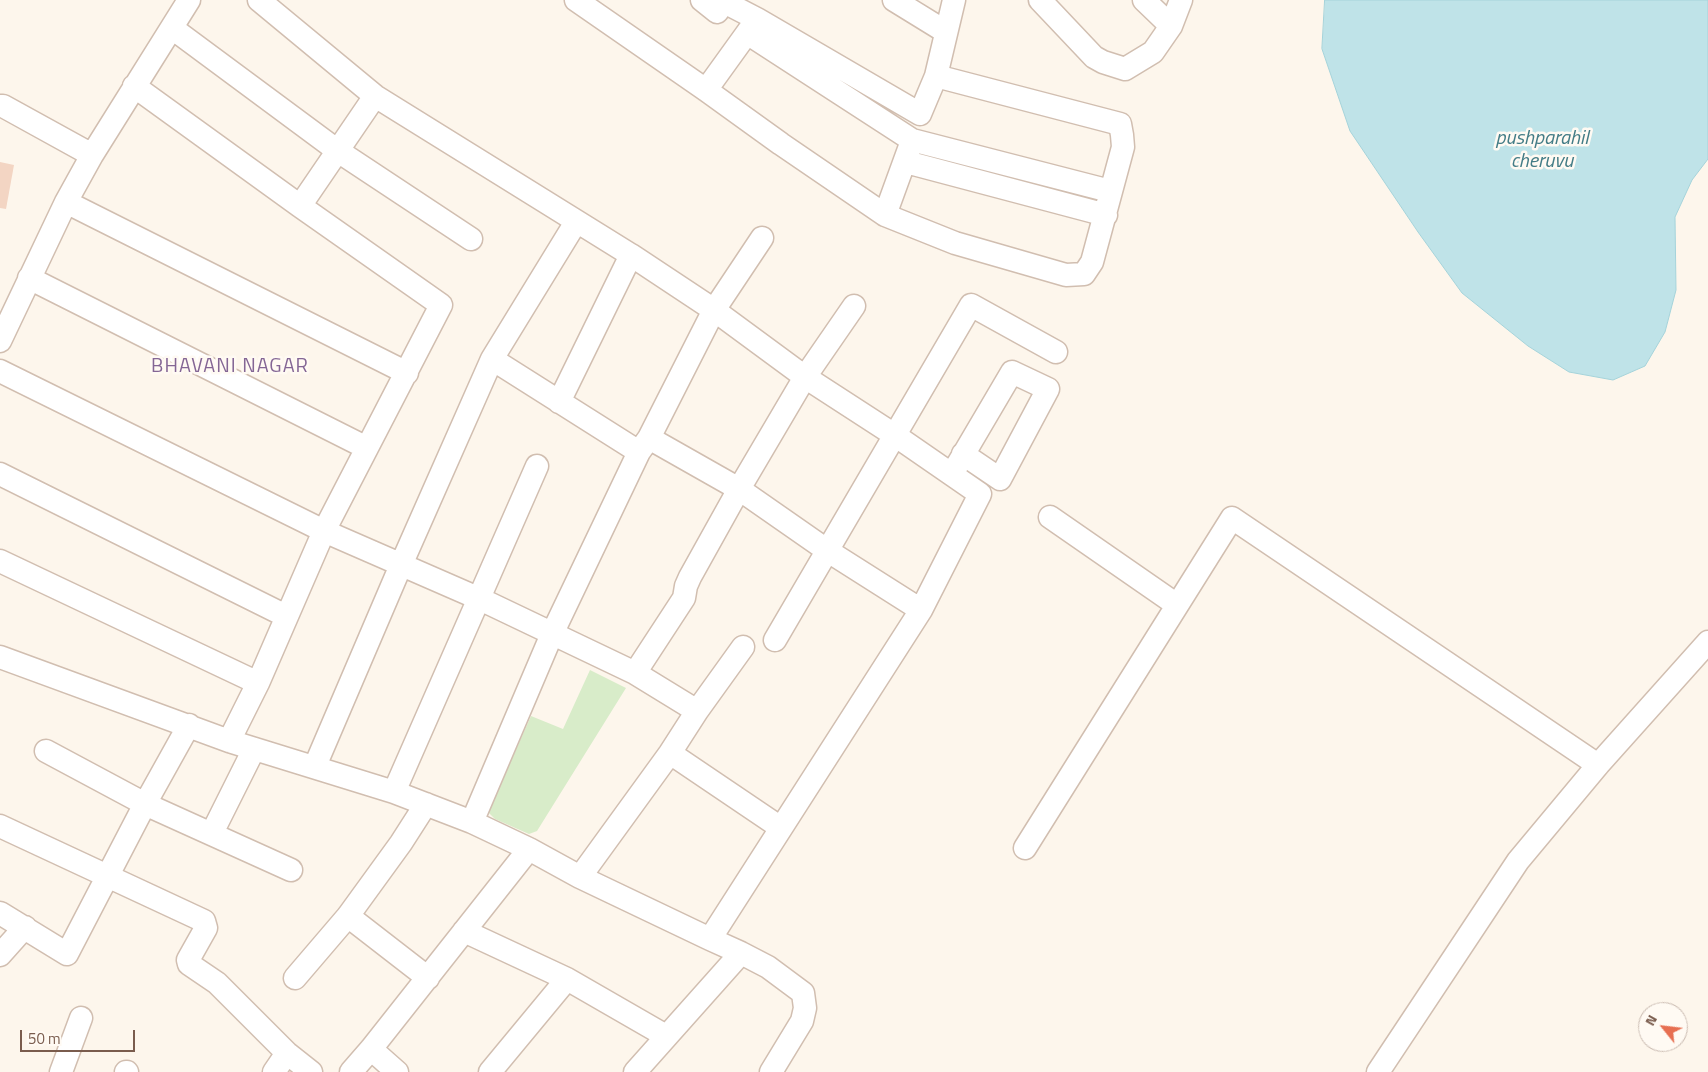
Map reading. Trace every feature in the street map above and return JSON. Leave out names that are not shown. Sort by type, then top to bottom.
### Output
[{"type":"street","points":[[0,341],[66,202],[92,155],[189,0]]},
{"type":"street","points":[[259,0],[375,96],[631,255],[714,310],[805,377],[896,436],[980,494],[922,610],[710,940]]},
{"type":"street","points":[[576,0],[885,215],[955,243],[1066,275],[1084,274],[1092,262],[1106,215],[1110,191],[1122,146],[1120,124],[936,76]]},
{"type":"street","points":[[702,0],[717,12],[724,1],[752,26],[912,140],[1110,191]]},
{"type":"street","points":[[894,0],[946,32]]},
{"type":"street","points":[[885,215],[906,162],[920,114],[936,76],[954,0]]},
{"type":"street","points":[[1040,0],[1094,56],[1103,62],[1125,69],[1153,52],[1171,26],[1180,1]]},
{"type":"street","points":[[1144,0],[1171,26]]},
{"type":"street","points":[[706,90],[752,26]]},
{"type":"street","points":[[752,26],[920,114]]},
{"type":"street","points":[[172,28],[338,151],[470,239]]},
{"type":"street","points":[[975,75],[1021,87],[1026,90],[1026,99]]},
{"type":"street","points":[[134,86],[441,305],[324,531],[258,683],[228,741]]},
{"type":"street","points":[[300,206],[375,96]]},
{"type":"street","points":[[0,106],[92,155]]},
{"type":"street","points":[[731,108],[729,117],[731,124],[776,153]]},
{"type":"street","points":[[906,162],[1106,215]]},
{"type":"street","points":[[66,202],[407,373]]},
{"type":"street","points":[[315,766],[492,359],[576,222]]},
{"type":"street","points":[[472,822],[552,634],[644,445],[714,310],[762,238]]},
{"type":"street","points":[[559,402],[631,255]]},
{"type":"street","points":[[29,278],[367,448]]},
{"type":"street","points":[[775,640],[972,305],[1056,352]]},
{"type":"street","points":[[635,673],[684,598],[690,576],[805,377],[854,306]]},
{"type":"street","points":[[492,359],[559,402],[644,445],[739,489],[828,551],[922,610]]},
{"type":"street","points":[[0,371],[324,531],[480,599],[635,673],[697,711]]},
{"type":"street","points":[[952,474],[963,454],[1012,372],[1048,389],[1000,479],[963,454]]},
{"type":"street","points":[[394,792],[537,466]]},
{"type":"street","points":[[0,474],[286,616]]},
{"type":"street","points":[[1050,517],[1177,605]]},
{"type":"street","points":[[1025,848],[1232,518],[1598,765]]},
{"type":"street","points":[[0,561],[258,683]]},
{"type":"street","points":[[1378,1072],[1518,861],[1598,765],[1708,642]]},
{"type":"street","points":[[580,877],[670,753],[697,711],[743,647]]},
{"type":"street","points":[[0,657],[189,725],[228,741],[315,766],[394,792],[472,822],[710,940],[741,952],[768,967],[803,993],[805,1008],[802,1021],[771,1072]]},
{"type":"street","points":[[0,913],[67,954],[145,804],[189,725]]},
{"type":"street","points":[[212,834],[254,749]]},
{"type":"street","points":[[46,751],[145,804],[291,870]]},
{"type":"street","points":[[670,753],[781,828]]},
{"type":"street","points":[[295,978],[348,916],[401,843],[426,804]]},
{"type":"street","points":[[0,826],[204,921],[206,928],[188,960],[189,964],[217,983],[288,1053],[311,1072]]},
{"type":"street","points":[[351,1072],[428,978],[529,849]]},
{"type":"street","points":[[348,916],[428,978]]},
{"type":"street","points":[[0,955],[25,927]]},
{"type":"street","points":[[464,931],[567,979],[666,1036]]},
{"type":"street","points":[[634,1072],[741,952]]},
{"type":"street","points":[[490,1072],[567,979]]},
{"type":"street","points":[[61,1072],[81,1018]]},
{"type":"street","points":[[371,1049],[397,1072]]},
{"type":"street","points":[[274,1072],[288,1053]]},
{"type":"green space","points":[[590,670],[626,688],[537,831],[529,834],[495,819],[488,812],[531,716],[563,729]]},
{"type":"water","name":"pushparahil cheruvu","points":[[1325,0],[1708,0],[1708,159],[1692,180],[1675,217],[1676,290],[1665,332],[1645,366],[1613,380],[1569,372],[1528,346],[1462,293],[1418,232],[1350,131],[1322,49]]},
{"type":"building","points":[[0,162],[14,165],[6,209],[0,208]]},
{"type":"district","name":"BHAVANI NAGAR","points":[[230,367]]}]
